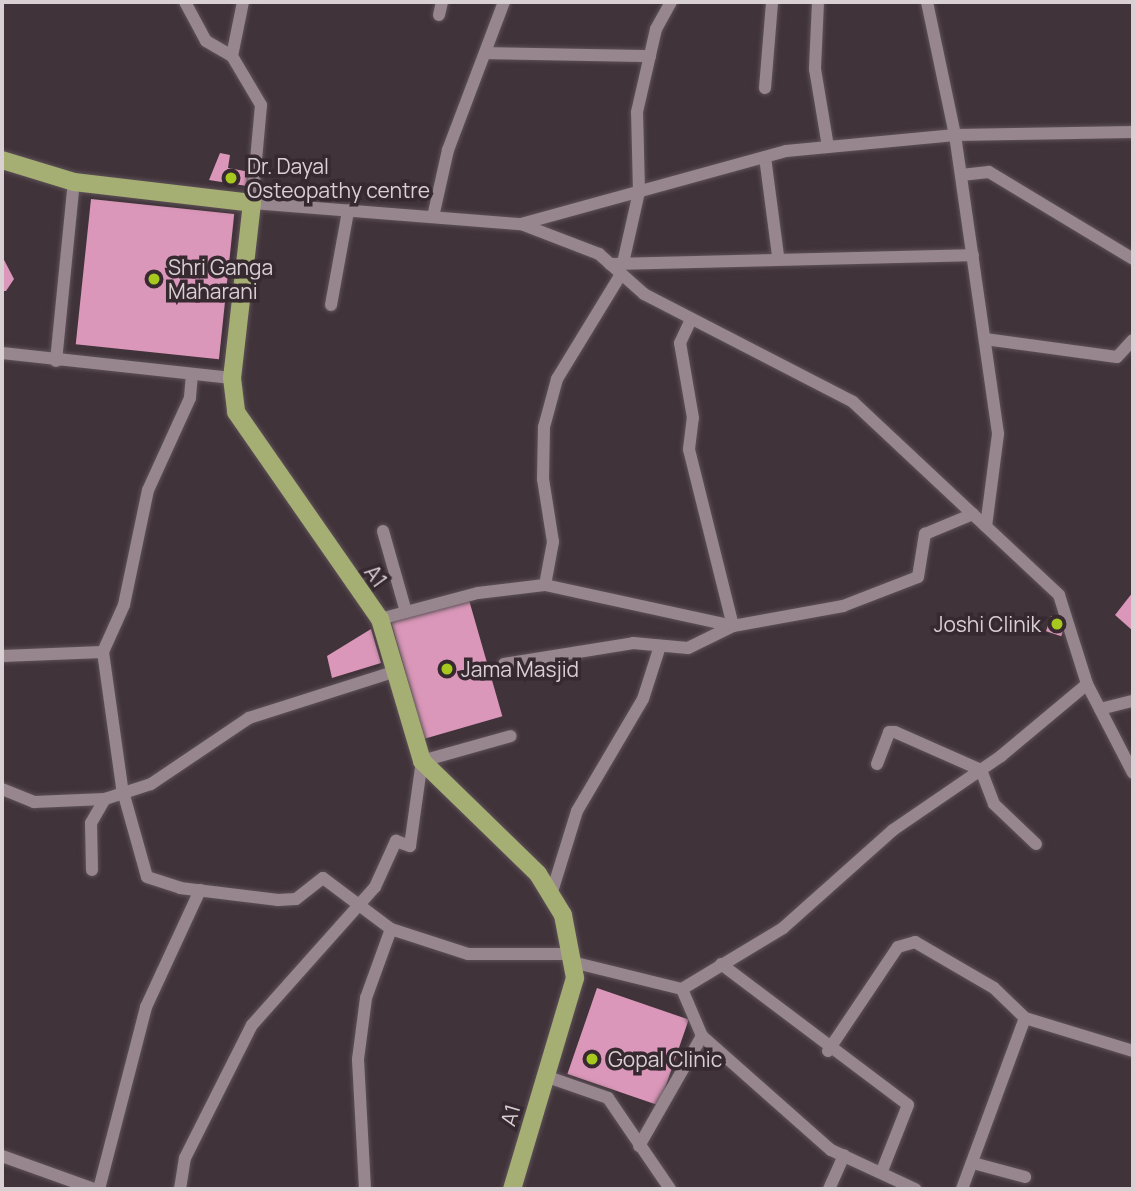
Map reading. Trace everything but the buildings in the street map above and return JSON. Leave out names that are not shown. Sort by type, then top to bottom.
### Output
[{"type":"main road","points":[[2,160],[74,182],[252,203]]},
{"type":"main road","name":"A1","points":[[252,203],[232,378],[246,435],[380,619],[422,761],[538,874],[563,915],[575,978],[512,1189]]},
{"type":"street","points":[[185,2],[206,41],[232,56],[261,105],[252,203],[521,225],[618,267],[691,319],[853,402],[1059,595],[1087,684],[1133,773]]},
{"type":"street","points":[[232,56],[243,2]]},
{"type":"street","points":[[433,218],[448,150],[487,53],[504,2]]},
{"type":"street","points":[[545,585],[553,542],[543,479],[544,427],[557,379],[618,267],[639,192],[637,112],[650,56],[671,2]]},
{"type":"street","points":[[765,88],[772,2]]},
{"type":"street","points":[[818,2],[815,69],[828,147]]},
{"type":"street","points":[[927,2],[955,135],[998,434],[986,526]]},
{"type":"street","points":[[487,53],[650,56]]},
{"type":"street","points":[[521,225],[765,157],[828,147],[955,135],[1133,132]]},
{"type":"street","points":[[765,157],[778,256]]},
{"type":"street","points":[[961,175],[989,172],[1133,259]]},
{"type":"street","points":[[56,360],[74,182]]},
{"type":"street","points":[[331,305],[348,211]]},
{"type":"street","points":[[618,267],[778,256],[974,255]]},
{"type":"street","points":[[691,319],[681,343],[692,418],[690,449],[733,626]]},
{"type":"street","points":[[985,339],[1117,357],[1133,340]]},
{"type":"street","points":[[2,353],[232,378]]},
{"type":"street","points":[[192,374],[190,398],[148,490],[124,605],[103,652],[122,789],[147,877],[200,890],[296,899],[323,878],[391,929],[468,954],[571,958],[682,989],[783,928],[893,830],[981,770],[1087,684]]},
{"type":"street","points":[[504,664],[633,643],[688,648],[733,626],[843,606],[918,576],[926,534],[973,514]]},
{"type":"street","points":[[383,531],[406,612]]},
{"type":"street","points":[[380,619],[545,585],[733,626]]},
{"type":"street","points":[[551,895],[577,811],[643,699],[660,646]]},
{"type":"street","points":[[2,656],[103,652]]},
{"type":"street","points":[[2,789],[34,803],[105,799],[122,789],[151,784],[249,719],[396,671]]},
{"type":"street","points":[[1100,709],[1133,701]]},
{"type":"street","points":[[877,764],[889,732],[895,732],[981,770],[994,804],[1036,844]]},
{"type":"street","points":[[180,1189],[185,1158],[252,1025],[359,906],[396,841],[410,846],[422,761],[511,736]]},
{"type":"street","points":[[92,870],[92,822],[105,799]]},
{"type":"street","points":[[2,1156],[97,1189],[146,1007],[200,890]]},
{"type":"street","points":[[365,1189],[358,1059],[366,998],[391,929]]},
{"type":"street","points":[[828,1051],[898,947],[915,942],[995,988],[1025,1018],[1133,1051]]},
{"type":"street","points":[[721,964],[828,1051],[908,1105],[882,1171]]},
{"type":"street","points":[[682,989],[702,1035],[757,1089],[844,1155],[915,1189]]},
{"type":"street","points":[[962,1189],[1025,1018]]},
{"type":"street","points":[[639,1146],[702,1035]]},
{"type":"street","points":[[545,1076],[608,1098],[670,1189]]},
{"type":"street","points":[[829,1189],[844,1155]]},
{"type":"street","points":[[973,1163],[1025,1177]]},
{"type":"place","name":"Dr. Dayal Osteopathy centre","points":[[231,178]]},
{"type":"place","name":"Shri Ganga Maharani","points":[[154,279]]},
{"type":"place","name":"Joshi Clinik","points":[[1057,624]]},
{"type":"place","name":"Jama Masjid","points":[[447,669]]},
{"type":"place","name":"Gopal Clinic","points":[[592,1059]]}]
